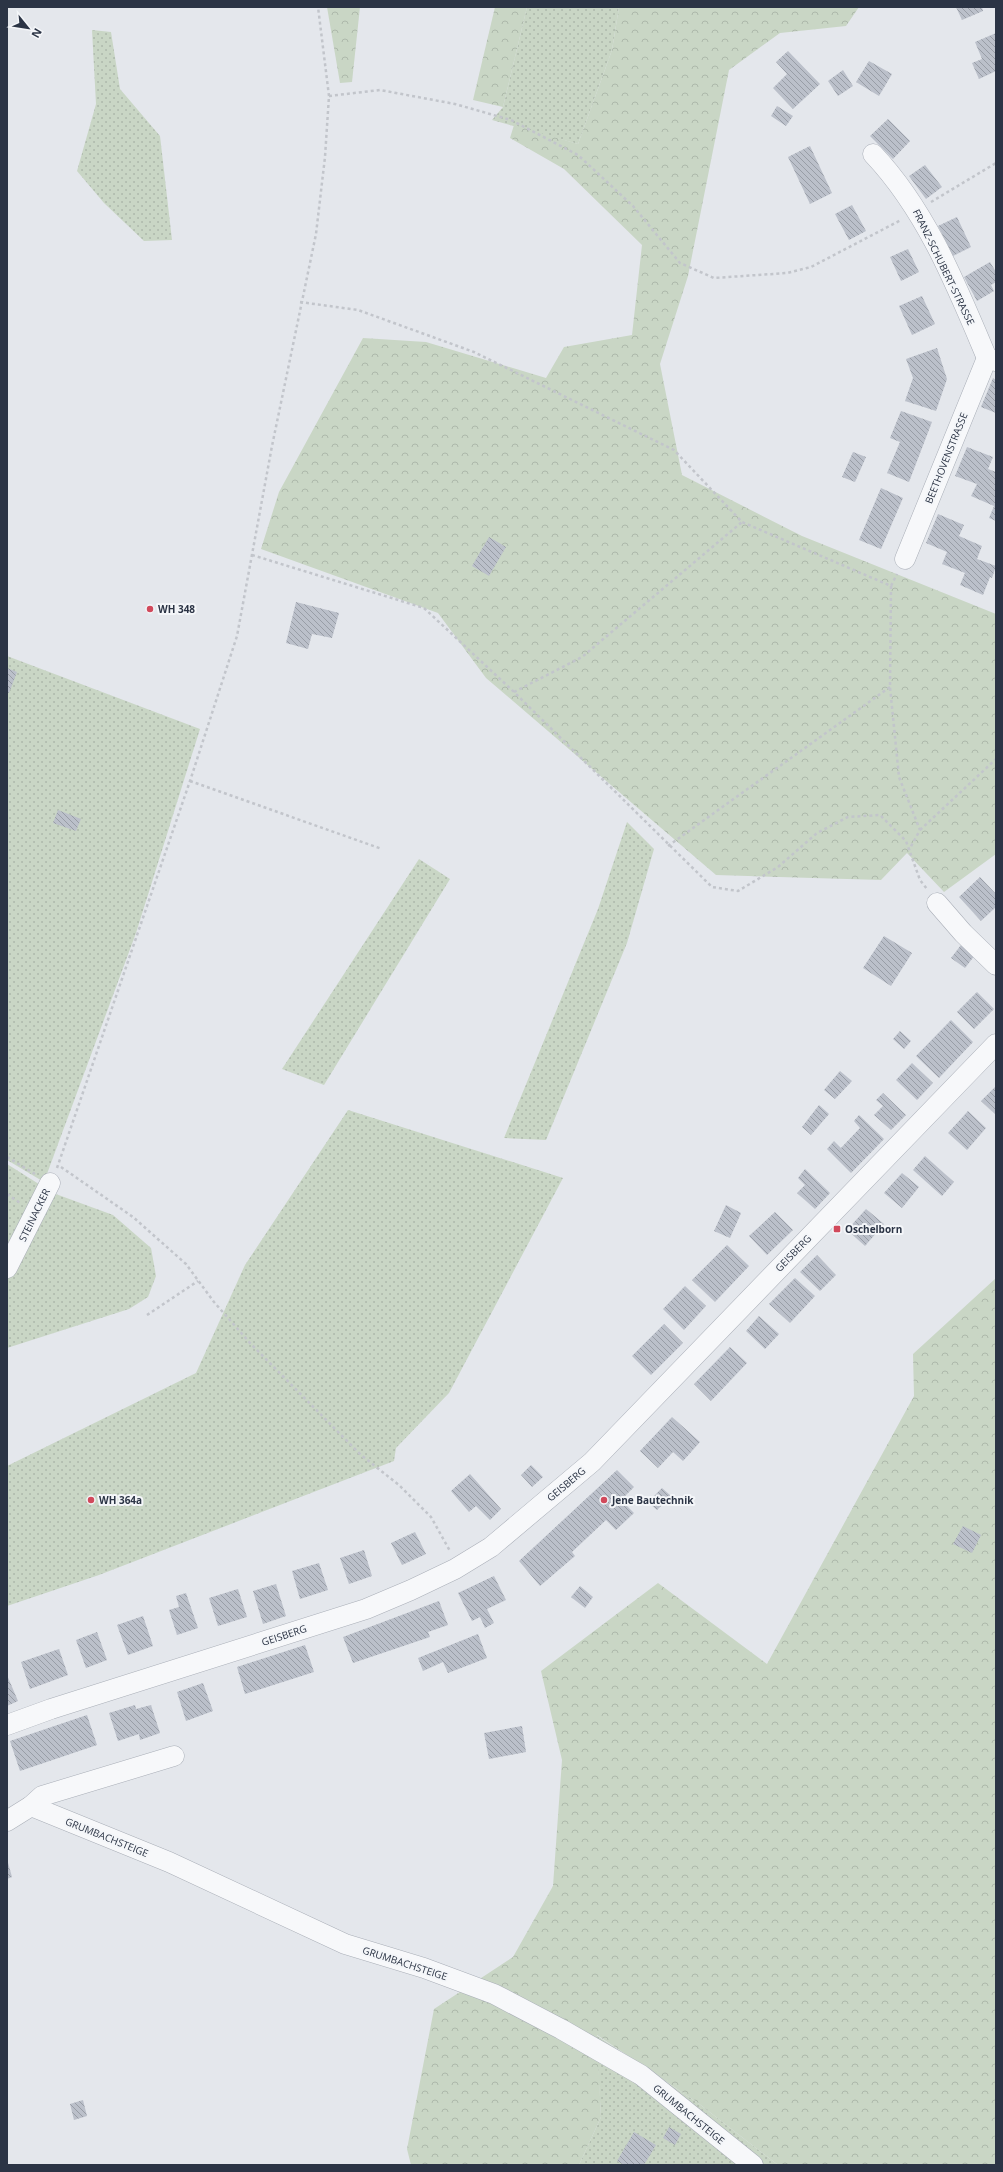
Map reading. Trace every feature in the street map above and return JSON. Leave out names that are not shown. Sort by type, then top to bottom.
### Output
[{"type":"street","name":"FRANZ-SCHUBERT-STRASSE","points":[[873,154],[889,170],[918,210],[992,360]]},
{"type":"street","name":"BEETHOVENSTRASSE","points":[[905,559],[992,360]]},
{"type":"street","points":[[937,903],[963,933],[996,965]]},
{"type":"street","name":"GEISBERG","points":[[7,1725],[51,1709],[366,1609],[455,1569],[491,1547],[592,1462],[996,1044]]},
{"type":"street","name":"STEINACKER","points":[[7,1268],[54,1174]]},
{"type":"street","points":[[7,1821],[32,1806],[42,1796],[174,1756]]},
{"type":"street","name":"GRUMBACHSTEIGE","points":[[32,1806],[169,1862],[345,1944],[424,1968],[494,1994],[641,2075],[753,2165]]},
{"type":"path","points":[[54,1174],[190,781],[237,636],[300,302],[316,234],[325,158],[328,96],[318,7]]},
{"type":"path","points":[[328,96],[380,90],[455,104],[511,120],[578,155],[633,206],[680,263],[714,278],[787,273],[811,267]]},
{"type":"path","points":[[300,302],[358,310],[474,352],[674,450],[742,522],[891,586]]},
{"type":"path","points":[[514,692],[582,657],[742,522]]},
{"type":"path","points":[[252,555],[424,608],[514,692],[668,846],[712,887],[738,891],[778,867],[817,833],[848,817],[880,815],[906,841],[920,880],[937,903]]},
{"type":"path","points":[[905,559],[891,586],[890,687],[899,777],[920,830]]},
{"type":"path","points":[[668,846],[890,687]]},
{"type":"path","points":[[909,850],[920,830],[996,759]]},
{"type":"path","points":[[190,781],[382,849]]},
{"type":"path","points":[[7,1157],[54,1174],[133,1217],[186,1264],[214,1302],[250,1343],[361,1456],[399,1485],[431,1517],[450,1553],[455,1569]]},
{"type":"path","points":[[7,1194],[20,1203]]},
{"type":"path","points":[[147,1315],[198,1281]]},
{"type":"green space","points":[[327,7],[360,7],[352,82],[340,83]]},
{"type":"green space","points":[[495,7],[527,7],[503,107],[473,100]]},
{"type":"green space","points":[[527,7],[619,7],[612,50],[578,144],[492,120],[503,107]]},
{"type":"green space","points":[[619,7],[859,7],[846,26],[780,33],[729,70],[688,276],[660,364],[682,475],[802,536],[996,614],[996,854],[944,892],[907,853],[881,880],[716,875],[486,678],[438,613],[261,549],[279,492],[363,338],[426,342],[546,378],[564,347],[632,335],[642,245],[564,169],[510,138],[514,125],[578,144],[612,50]]},
{"type":"green space","points":[[92,30],[111,32],[120,89],[160,136],[172,240],[144,241],[104,203],[77,171],[96,104]]},
{"type":"green space","points":[[7,656],[200,729],[136,933],[44,1182],[7,1160]]},
{"type":"green space","points":[[627,822],[654,849],[627,943],[546,1140],[504,1138],[598,909]]},
{"type":"green space","points":[[419,859],[450,879],[324,1085],[282,1069]]},
{"type":"green space","points":[[348,1110],[563,1178],[449,1393],[396,1448],[394,1461],[99,1575],[7,1606],[7,1466],[196,1373],[245,1265]]},
{"type":"green space","points":[[7,1164],[42,1186],[7,1250]]},
{"type":"green space","points":[[53,1193],[113,1215],[151,1248],[156,1276],[148,1297],[129,1309],[7,1348],[7,1281]]},
{"type":"green space","points":[[996,1278],[996,2165],[778,2165],[698,2103],[597,2035],[601,2117],[579,2165],[411,2165],[407,2149],[434,2009],[513,1957],[553,1886],[562,1760],[541,1671],[658,1583],[767,1664],[914,1396],[913,1354]]},
{"type":"green space","points":[[596,2035],[698,2103],[778,2165],[579,2165],[601,2117]]},
{"type":"building","points":[[956,7],[982,7],[983,11],[962,20]]},
{"type":"building","points":[[996,33],[996,71],[979,79],[972,63],[982,59],[975,42]]},
{"type":"building","points":[[788,51],[820,84],[793,109],[773,88],[787,74],[776,62]]},
{"type":"building","points":[[869,61],[892,74],[879,96],[856,82]]},
{"type":"building","points":[[843,70],[853,86],[838,96],[828,81]]},
{"type":"building","points":[[777,106],[793,116],[786,126],[771,116]]},
{"type":"building","points":[[888,119],[910,141],[893,159],[870,136]]},
{"type":"building","points":[[810,146],[832,193],[810,204],[788,157]]},
{"type":"building","points":[[925,165],[942,187],[926,199],[909,176]]},
{"type":"building","points":[[852,205],[866,231],[849,240],[835,214]]},
{"type":"building","points":[[957,217],[971,247],[953,256],[938,226]]},
{"type":"building","points":[[908,249],[919,272],[901,281],[890,257]]},
{"type":"building","points":[[990,262],[996,272],[996,282],[991,285],[994,291],[977,301],[964,277]]},
{"type":"building","points":[[922,296],[935,324],[912,335],[899,306]]},
{"type":"building","points":[[937,348],[947,379],[936,411],[905,401],[913,378],[906,359]]},
{"type":"building","points":[[993,378],[996,380],[996,413],[981,407]]},
{"type":"building","points":[[901,411],[932,422],[909,482],[887,473],[900,442],[890,438]]},
{"type":"building","points":[[967,447],[993,457],[988,469],[996,472],[996,521],[989,518],[994,506],[971,496],[977,484],[955,476]]},
{"type":"building","points":[[853,452],[866,457],[855,482],[842,477]]},
{"type":"building","points":[[881,488],[903,498],[881,549],[859,540]]},
{"type":"building","points":[[938,514],[964,525],[959,536],[982,546],[977,559],[996,566],[992,578],[990,577],[983,595],[960,585],[965,573],[942,564],[947,552],[926,543]]},
{"type":"building","points":[[489,537],[506,547],[489,576],[472,566]]},
{"type":"building","points":[[296,602],[339,613],[332,638],[312,634],[308,649],[286,643]]},
{"type":"building","points":[[7,668],[17,672],[9,693],[7,692]]},
{"type":"building","points":[[58,810],[81,819],[76,831],[53,823]]},
{"type":"building","points":[[980,877],[996,894],[996,907],[981,921],[959,897]]},
{"type":"building","points":[[884,936],[912,953],[891,986],[863,968]]},
{"type":"building","points":[[961,945],[975,955],[965,968],[951,958]]},
{"type":"building","points":[[977,992],[994,1009],[974,1029],[957,1012]]},
{"type":"building","points":[[951,1020],[973,1042],[939,1078],[916,1056]]},
{"type":"building","points":[[900,1031],[911,1041],[904,1049],[893,1039]]},
{"type":"building","points":[[912,1063],[933,1083],[917,1100],[896,1080]]},
{"type":"building","points":[[840,1071],[852,1081],[835,1099],[824,1090]]},
{"type":"building","points":[[996,1086],[996,1115],[981,1101]]},
{"type":"building","points":[[883,1093],[906,1115],[891,1130],[874,1115],[883,1106],[876,1100]]},
{"type":"building","points":[[819,1105],[829,1114],[811,1135],[802,1127]]},
{"type":"building","points":[[968,1111],[986,1128],[967,1150],[948,1133]]},
{"type":"building","points":[[859,1115],[884,1139],[851,1173],[827,1149],[834,1141],[841,1148],[860,1128],[854,1121]]},
{"type":"building","points":[[925,1156],[954,1182],[942,1196],[913,1170]]},
{"type":"building","points":[[805,1169],[830,1193],[815,1209],[797,1193],[805,1185],[798,1178]]},
{"type":"building","points":[[902,1173],[919,1187],[902,1208],[884,1193]]},
{"type":"building","points":[[726,1205],[741,1213],[730,1238],[714,1231]]},
{"type":"building","points":[[866,1209],[884,1224],[865,1246],[847,1230]]},
{"type":"building","points":[[775,1212],[793,1230],[767,1255],[749,1236]]},
{"type":"building","points":[[727,1245],[749,1266],[715,1302],[692,1280]]},
{"type":"building","points":[[817,1255],[836,1275],[820,1291],[800,1272]]},
{"type":"building","points":[[795,1278],[815,1296],[790,1323],[769,1304]]},
{"type":"building","points":[[685,1286],[706,1306],[684,1330],[663,1309]]},
{"type":"building","points":[[759,1316],[779,1334],[765,1349],[746,1331]]},
{"type":"building","points":[[664,1324],[683,1343],[651,1375],[632,1356]]},
{"type":"building","points":[[730,1347],[747,1363],[711,1401],[694,1384]]},
{"type":"building","points":[[672,1417],[700,1442],[683,1461],[673,1452],[658,1468],[640,1451]]},
{"type":"building","points":[[531,1465],[543,1477],[532,1487],[521,1475]]},
{"type":"building","points":[[617,1470],[634,1487],[621,1500],[634,1513],[616,1530],[606,1520],[572,1552],[575,1556],[540,1586],[519,1561]]},
{"type":"building","points":[[470,1474],[501,1509],[490,1520],[476,1506],[469,1512],[451,1491]]},
{"type":"building","points":[[662,1488],[671,1496],[657,1510],[648,1502]]},
{"type":"building","points":[[963,1526],[981,1535],[972,1553],[953,1544]]},
{"type":"building","points":[[415,1532],[426,1554],[402,1565],[391,1543]]},
{"type":"building","points":[[364,1550],[372,1576],[349,1584],[340,1558]]},
{"type":"building","points":[[319,1563],[328,1590],[300,1599],[292,1571]]},
{"type":"building","points":[[494,1576],[506,1600],[487,1609],[494,1623],[485,1628],[480,1617],[472,1621],[458,1593]]},
{"type":"building","points":[[276,1584],[286,1616],[263,1624],[253,1591]]},
{"type":"building","points":[[580,1586],[593,1597],[585,1608],[571,1597]]},
{"type":"building","points":[[238,1589],[247,1617],[218,1626],[209,1598]]},
{"type":"building","points":[[186,1593],[198,1628],[177,1635],[169,1610],[179,1607],[176,1596]]},
{"type":"building","points":[[439,1601],[448,1625],[428,1632],[430,1637],[353,1663],[343,1637]]},
{"type":"building","points":[[143,1616],[153,1646],[128,1655],[117,1625]]},
{"type":"building","points":[[97,1632],[107,1660],[86,1668],[76,1640]]},
{"type":"building","points":[[478,1634],[487,1658],[448,1673],[443,1662],[423,1671],[418,1658]]},
{"type":"building","points":[[305,1645],[314,1672],[245,1694],[237,1667]]},
{"type":"building","points":[[59,1649],[68,1675],[30,1689],[21,1662]]},
{"type":"building","points":[[7,1675],[18,1701],[7,1706]]},
{"type":"building","points":[[203,1683],[213,1711],[186,1721],[177,1692]]},
{"type":"building","points":[[135,1705],[136,1709],[151,1705],[160,1733],[140,1740],[139,1734],[118,1741],[109,1713]]},
{"type":"building","points":[[87,1715],[97,1745],[20,1771],[10,1741]]},
{"type":"building","points":[[522,1726],[526,1752],[489,1759],[484,1733]]},
{"type":"building","points":[[7,1859],[12,1877],[7,1879]]},
{"type":"building","points":[[83,2100],[87,2116],[74,2120],[70,2104]]},
{"type":"building","points":[[669,2127],[681,2134],[675,2145],[663,2138]]},
{"type":"building","points":[[634,2132],[656,2145],[644,2165],[624,2165],[617,2161]]},
{"type":"place","name":"WH 348","points":[[150,609]]},
{"type":"place","name":"Oschelborn","points":[[837,1229]]},
{"type":"place","name":"WH 364a","points":[[91,1500]]},
{"type":"place","name":"Jene Bautechnik","points":[[604,1500]]}]
